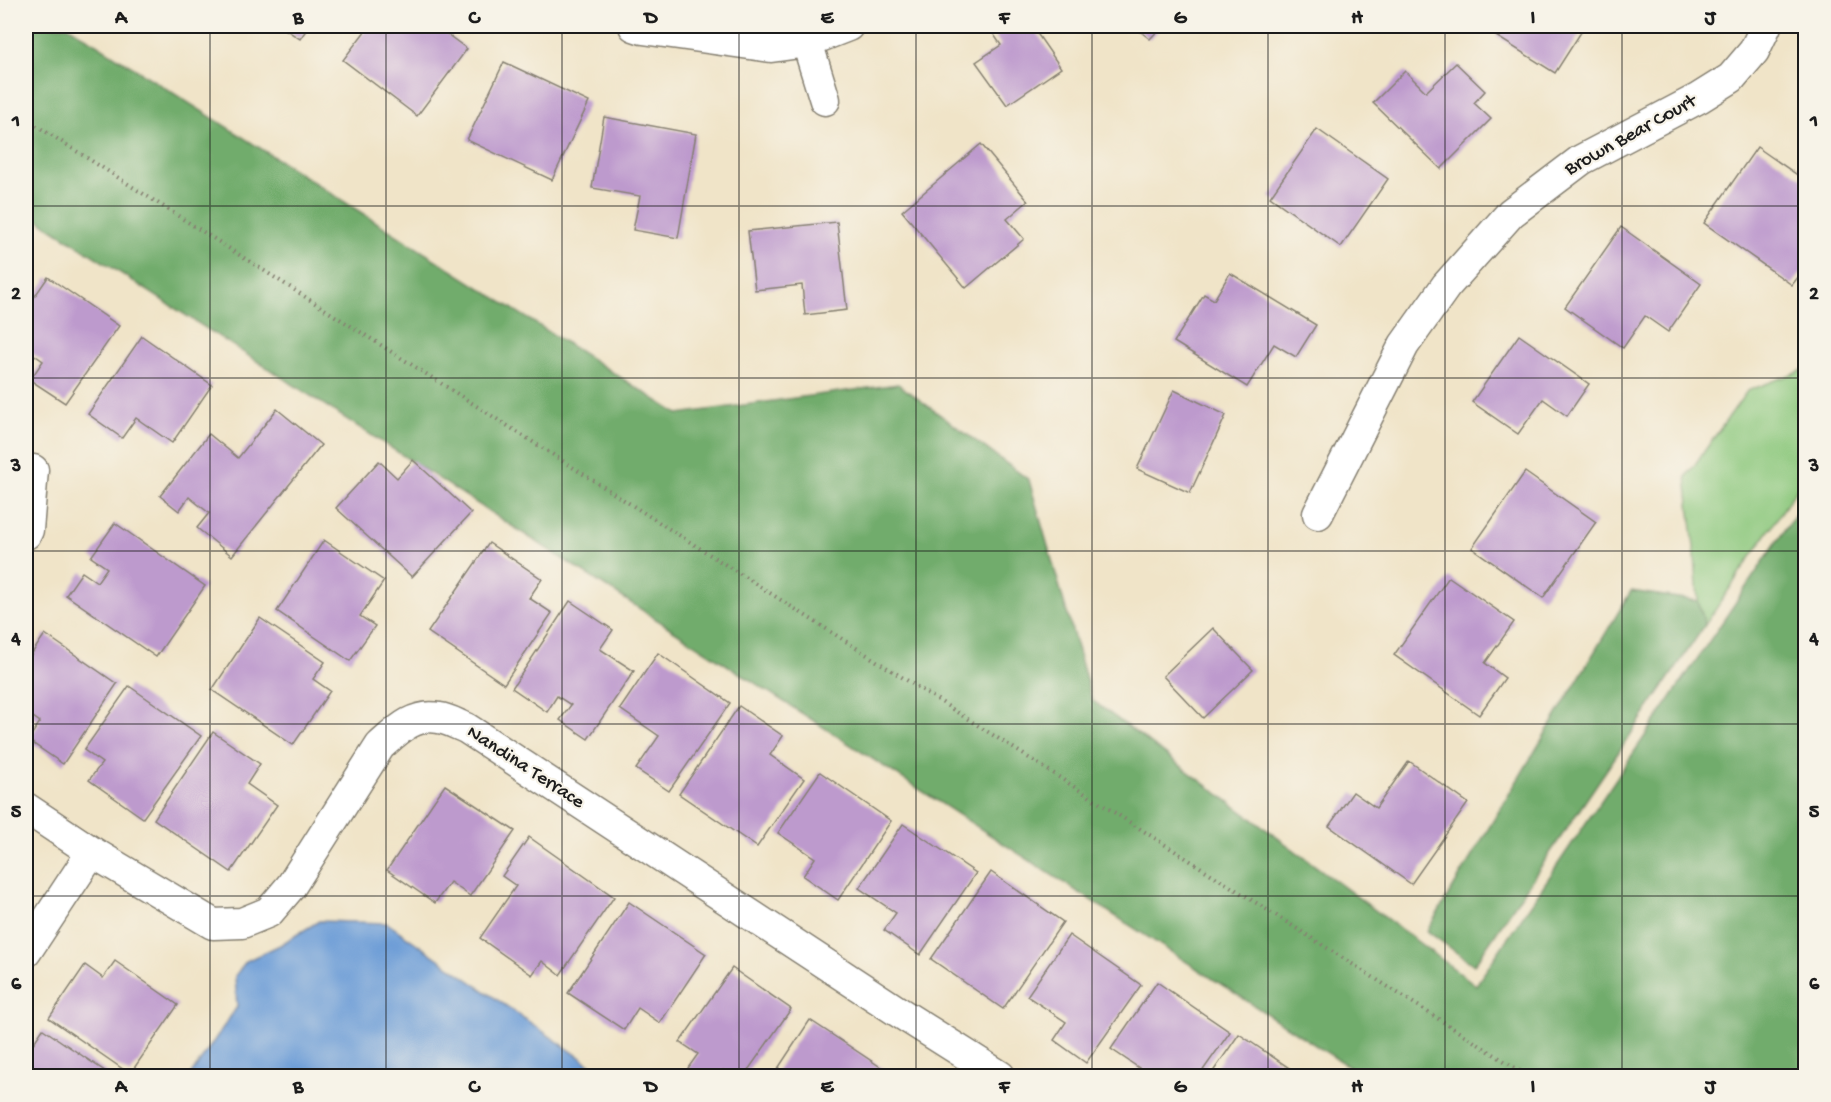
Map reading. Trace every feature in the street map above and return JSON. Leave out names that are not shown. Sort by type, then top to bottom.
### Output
[{"type":"street","points":[[634,26],[771,47],[807,42],[848,26]]},
{"type":"street","name":"Brown Bear Court","points":[[1318,514],[1404,345],[1446,286],[1511,213],[1581,160],[1699,98],[1731,78],[1754,51],[1766,26]]},
{"type":"street","points":[[807,42],[825,100]]},
{"type":"street","points":[[26,534],[33,470]]},
{"type":"street","name":"Nandina Terrace","points":[[26,808],[92,852],[213,924],[242,923],[269,912],[291,886],[380,746],[400,728],[416,719],[438,717],[466,728],[1000,1077]]},
{"type":"street","points":[[26,952],[92,852]]},
{"type":"path","points":[[26,119],[1528,1077]]},
{"type":"green space","points":[[26,26],[68,26],[678,414],[898,384],[1029,480],[1092,700],[1476,985],[1805,500],[1805,1076],[1363,1076],[26,212]]},
{"type":"green space","points":[[1805,369],[1805,477],[1705,625],[1698,601],[1686,477],[1747,391]]},
{"type":"green space","points":[[1631,591],[1698,601],[1705,625],[1474,965],[1427,931]]},
{"type":"water","points":[[319,921],[387,923],[607,1076],[190,1076],[237,1007],[235,976],[246,961],[280,945]]},
{"type":"building","points":[[280,26],[309,26],[300,39]]},
{"type":"building","points":[[369,26],[436,26],[467,49],[417,116],[343,60]]},
{"type":"building","points":[[988,26],[1032,26],[1061,68],[1007,105],[976,62],[1001,45]]},
{"type":"building","points":[[1133,26],[1162,26],[1150,39]]},
{"type":"building","points":[[1503,26],[1585,26],[1555,73],[1496,36]]},
{"type":"building","points":[[504,62],[589,102],[552,180],[467,140]]},
{"type":"building","points":[[1456,63],[1485,91],[1474,103],[1491,119],[1441,169],[1373,103],[1405,71],[1426,92]]},
{"type":"building","points":[[604,117],[696,134],[678,238],[633,230],[640,196],[592,188]]},
{"type":"building","points":[[1317,129],[1388,179],[1341,247],[1270,197]]},
{"type":"building","points":[[981,144],[1028,201],[1007,219],[1024,239],[966,288],[902,211]]},
{"type":"building","points":[[1757,147],[1806,181],[1806,267],[1792,285],[1704,223]]},
{"type":"building","points":[[837,222],[847,310],[805,315],[802,285],[755,290],[748,231]]},
{"type":"building","points":[[1621,227],[1701,284],[1668,332],[1645,316],[1623,348],[1565,307]]},
{"type":"building","points":[[1230,273],[1316,325],[1296,357],[1274,344],[1247,387],[1174,342],[1204,294],[1214,300]]},
{"type":"building","points":[[48,277],[119,326],[65,403],[30,380],[43,361],[26,349],[26,309]]},
{"type":"building","points":[[1519,335],[1589,384],[1567,416],[1543,399],[1518,434],[1472,402]]},
{"type":"building","points":[[142,336],[212,385],[172,443],[136,418],[122,438],[88,414]]},
{"type":"building","points":[[1174,390],[1226,415],[1190,493],[1137,469]]},
{"type":"building","points":[[277,409],[321,445],[232,556],[197,528],[209,513],[189,497],[179,511],[160,496],[209,434],[238,458]]},
{"type":"building","points":[[413,460],[471,513],[412,577],[336,508],[379,461],[397,478]]},
{"type":"building","points":[[1525,472],[1596,522],[1543,598],[1472,548]]},
{"type":"building","points":[[115,523],[205,586],[156,657],[66,595],[82,572],[97,582],[107,568],[91,557]]},
{"type":"building","points":[[324,540],[384,581],[360,616],[375,626],[350,661],[277,611]]},
{"type":"building","points":[[489,543],[542,579],[529,598],[552,613],[504,684],[428,632]]},
{"type":"building","points":[[1449,577],[1514,622],[1485,663],[1505,678],[1479,715],[1394,655]]},
{"type":"building","points":[[570,601],[613,630],[600,649],[634,671],[588,739],[560,720],[571,705],[557,696],[547,712],[512,688]]},
{"type":"building","points":[[260,618],[325,662],[313,679],[330,691],[293,745],[212,690]]},
{"type":"building","points":[[1213,628],[1253,670],[1203,718],[1163,676]]},
{"type":"building","points":[[45,634],[117,684],[63,764],[28,740],[40,722],[26,712],[26,662]]},
{"type":"building","points":[[658,653],[730,703],[669,791],[636,769],[659,736],[620,709]]},
{"type":"building","points":[[129,686],[201,736],[143,818],[89,780],[102,763],[84,750]]},
{"type":"building","points":[[739,706],[783,736],[770,755],[804,779],[757,847],[679,794]]},
{"type":"building","points":[[213,732],[260,764],[247,784],[277,805],[231,872],[154,819]]},
{"type":"building","points":[[1409,761],[1468,803],[1411,884],[1329,826],[1353,792],[1376,808]]},
{"type":"building","points":[[820,772],[891,821],[838,900],[803,876],[815,858],[778,833]]},
{"type":"building","points":[[445,785],[515,831],[470,896],[450,882],[435,903],[387,870]]},
{"type":"building","points":[[903,824],[976,873],[920,955],[884,930],[896,913],[859,888]]},
{"type":"building","points":[[529,837],[614,897],[560,975],[542,961],[532,975],[480,938],[516,886],[502,876]]},
{"type":"building","points":[[991,872],[1063,922],[1003,1009],[931,959]]},
{"type":"building","points":[[629,902],[706,954],[660,1023],[638,1008],[624,1030],[568,993]]},
{"type":"building","points":[[1069,935],[1141,985],[1086,1063],[1054,1040],[1066,1022],[1027,996]]},
{"type":"building","points":[[115,961],[178,1005],[130,1074],[49,1018],[85,965],[103,978]]},
{"type":"building","points":[[732,968],[791,1009],[744,1076],[732,1076],[723,1070],[719,1076],[700,1076],[688,1068],[698,1054],[680,1042]]},
{"type":"building","points":[[1157,982],[1230,1032],[1199,1076],[1151,1076],[1111,1049]]},
{"type":"building","points":[[810,1020],[888,1072],[885,1076],[773,1076]]},
{"type":"building","points":[[43,1029],[112,1076],[26,1076],[26,1054]]},
{"type":"building","points":[[1239,1034],[1301,1076],[1210,1076]]}]
